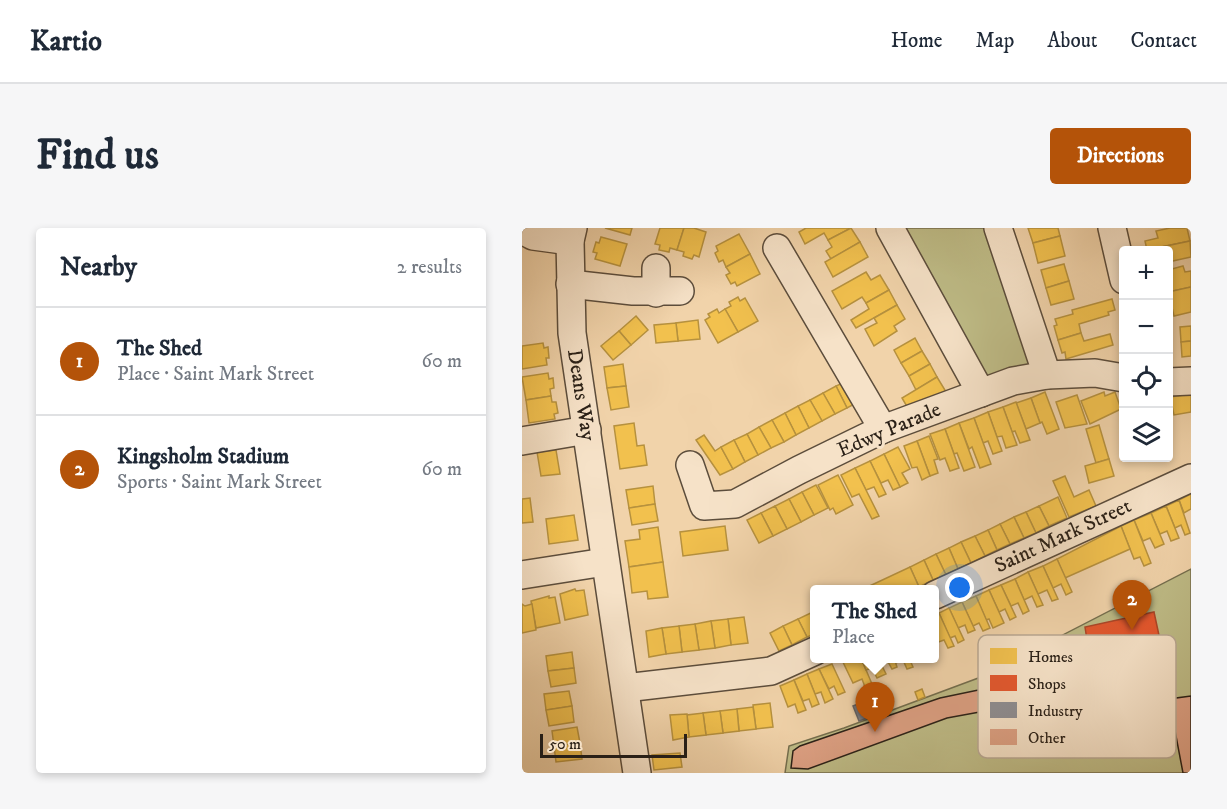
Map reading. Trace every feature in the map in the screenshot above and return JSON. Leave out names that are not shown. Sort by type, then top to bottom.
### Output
[{"type":"street","points":[[890,228],[981,393]]},
{"type":"street","points":[[998,228],[1047,375]]},
{"type":"street","points":[[1112,228],[1119,258]]},
{"type":"street","points":[[522,230],[533,236],[571,235]]},
{"type":"street","name":"Deans Way","points":[[571,235],[572,333],[637,773]]},
{"type":"street","points":[[777,248],[883,429]]},
{"type":"street","points":[[570,284],[664,284]]},
{"type":"street","name":"Edwy Parade","points":[[690,465],[704,506],[735,504],[798,470],[883,429],[1013,381],[1047,375],[1095,373],[1119,377]]},
{"type":"street","points":[[1173,382],[1191,381]]},
{"type":"street","points":[[522,441],[587,430]]},
{"type":"street","name":"Saint Mark Street","points":[[939,593],[1191,478]]},
{"type":"street","points":[[524,566],[605,561]]},
{"type":"street","points":[[625,688],[771,671],[810,653]]},
{"type":"shaded area","points":[[890,228],[998,228],[1047,375],[981,393]]},
{"type":"shaded area","points":[[1191,569],[1191,773],[785,773],[789,746],[978,678],[978,758],[1176,758],[1176,635],[1063,635]]},
{"type":"building: Homes","points":[[605,228],[632,228],[630,235]]},
{"type":"building: Homes","points":[[660,228],[684,228],[677,250],[670,248],[669,252],[659,250],[660,245],[655,244]]},
{"type":"building: Homes","points":[[684,228],[706,232],[699,257],[694,255],[692,259],[683,256],[684,252],[677,250]]},
{"type":"building: Homes","points":[[806,228],[851,228],[828,240],[824,233],[805,244],[799,232]]},
{"type":"building: Homes","points":[[851,228],[860,242],[831,259],[826,251],[832,247],[828,240]]},
{"type":"building: Homes","points":[[1028,228],[1058,228],[1060,236],[1033,243]]},
{"type":"building: Homes","points":[[1187,228],[1190,241],[1166,246],[1146,246],[1145,241],[1158,238],[1156,231]]},
{"type":"building: Homes","points":[[739,234],[750,254],[726,267],[723,260],[719,262],[715,253],[718,251],[716,246]]},
{"type":"building: Homes","points":[[1060,236],[1065,256],[1038,263],[1033,243]]},
{"type":"building: Homes","points":[[601,237],[627,244],[620,266],[595,259],[597,253],[593,252],[596,242],[599,243]]},
{"type":"building: Homes","points":[[1190,241],[1191,257],[1173,261],[1173,246],[1166,246]]},
{"type":"building: Homes","points":[[860,242],[868,257],[833,277],[825,262]]},
{"type":"building: Homes","points":[[750,254],[760,274],[737,286],[735,282],[731,284],[726,275],[730,273],[726,267]]},
{"type":"building: Homes","points":[[1064,264],[1069,281],[1046,288],[1041,270]]},
{"type":"building: Homes","points":[[1183,266],[1185,272],[1191,271],[1191,287],[1173,291],[1173,269]]},
{"type":"building: Homes","points":[[866,272],[871,280],[880,275],[889,290],[866,303],[862,297],[842,309],[832,291]]},
{"type":"building: Homes","points":[[1069,281],[1074,299],[1051,305],[1046,288]]},
{"type":"building: Homes","points":[[1191,287],[1191,312],[1174,316],[1173,291]]},
{"type":"building: Homes","points":[[889,290],[897,305],[856,328],[851,320],[869,309],[866,303]]},
{"type":"building: Homes","points":[[738,297],[740,301],[745,298],[758,321],[738,332],[725,309],[731,306],[729,302]]},
{"type":"building: Homes","points":[[1112,299],[1115,310],[1108,312],[1109,315],[1079,324],[1081,333],[1058,340],[1054,326],[1057,325],[1055,319],[1073,314],[1072,310]]},
{"type":"building: Homes","points":[[897,305],[905,319],[894,326],[897,331],[874,346],[865,329],[877,323],[874,318]]},
{"type":"building: Homes","points":[[717,309],[719,313],[725,309],[738,332],[718,343],[705,320],[710,317],[708,314]]},
{"type":"building: Homes","points":[[636,316],[648,330],[631,345],[619,331]]},
{"type":"building: Homes","points":[[698,320],[700,339],[678,341],[676,323]]},
{"type":"building: Homes","points":[[676,323],[678,341],[656,343],[654,325]]},
{"type":"building: Homes","points":[[1191,326],[1191,341],[1181,342],[1180,327]]},
{"type":"building: Homes","points":[[619,331],[631,345],[613,360],[601,346]]},
{"type":"building: Homes","points":[[1081,333],[1084,341],[1110,334],[1113,345],[1066,359],[1058,340]]},
{"type":"building: Homes","points":[[915,338],[922,351],[901,363],[894,350]]},
{"type":"building: Homes","points":[[1191,341],[1191,356],[1182,357],[1181,342]]},
{"type":"building: Homes","points":[[543,343],[544,348],[548,347],[547,365],[522,369],[522,346]]},
{"type":"building: Homes","points":[[922,351],[930,364],[909,376],[901,363]]},
{"type":"building: Homes","points":[[623,364],[626,386],[607,388],[604,367]]},
{"type":"building: Homes","points":[[930,364],[937,377],[916,390],[909,376]]},
{"type":"building: Homes","points":[[548,373],[549,379],[553,378],[554,388],[550,389],[551,396],[526,400],[522,377]]},
{"type":"building: Homes","points":[[937,377],[948,395],[909,410],[902,398]]},
{"type":"building: Homes","points":[[849,380],[860,401],[847,408],[836,386]]},
{"type":"building: Homes","points":[[626,386],[629,407],[611,410],[607,388]]},
{"type":"building: Homes","points":[[836,386],[847,408],[835,414],[823,393]]},
{"type":"building: Homes","points":[[1045,392],[1059,429],[1047,434],[1042,422],[1040,423],[1031,398]]},
{"type":"building: Homes","points":[[1104,392],[1105,396],[1115,392],[1119,410],[1090,424],[1081,401]]},
{"type":"building: Homes","points":[[823,393],[835,414],[822,421],[810,400]]},
{"type":"building: Homes","points":[[1191,394],[1191,412],[1174,415],[1173,397]]},
{"type":"building: Homes","points":[[1077,395],[1087,424],[1065,428],[1056,402]]},
{"type":"building: Homes","points":[[551,396],[552,402],[556,402],[558,413],[554,414],[555,419],[529,423],[526,400]]},
{"type":"building: Homes","points":[[1031,398],[1040,423],[1026,429],[1016,403]]},
{"type":"building: Homes","points":[[810,400],[822,421],[809,428],[798,406]]},
{"type":"building: Homes","points":[[1016,402],[1030,440],[1020,443],[1015,431],[1012,432],[1003,407]]},
{"type":"building: Homes","points":[[798,406],[809,428],[796,435],[785,413]]},
{"type":"building: Homes","points":[[1003,407],[1017,445],[1006,448],[1002,436],[997,437],[988,412]]},
{"type":"building: Homes","points":[[988,412],[1002,451],[993,454],[988,441],[983,443],[974,418]]},
{"type":"building: Homes","points":[[785,413],[796,435],[784,442],[772,420]]},
{"type":"building: Homes","points":[[974,418],[991,464],[980,468],[972,447],[969,449],[959,423]]},
{"type":"building: Homes","points":[[772,420],[784,442],[771,448],[759,427]]},
{"type":"building: Homes","points":[[634,423],[637,446],[644,445],[647,465],[620,469],[614,426]]},
{"type":"building: Homes","points":[[959,423],[975,467],[964,471],[957,453],[954,454],[945,429]]},
{"type":"building: Homes","points":[[1099,425],[1109,459],[1096,463],[1086,429]]},
{"type":"building: Homes","points":[[759,427],[771,448],[758,455],[747,434]]},
{"type":"building: Homes","points":[[945,429],[959,468],[950,471],[945,458],[940,460],[930,434]]},
{"type":"building: Homes","points":[[747,434],[758,455],[745,462],[734,440]]},
{"type":"building: Homes","points":[[704,435],[715,451],[721,447],[733,469],[720,475],[696,440]]},
{"type":"building: Homes","points":[[929,436],[938,459],[934,460],[938,473],[930,476],[917,441]]},
{"type":"building: Homes","points":[[734,440],[745,462],[733,469],[721,447]]},
{"type":"building: Homes","points":[[917,441],[930,476],[922,480],[917,467],[912,468],[904,446]]},
{"type":"building: Homes","points":[[898,447],[910,469],[902,473],[908,483],[900,487],[884,454]]},
{"type":"building: Homes","points":[[556,450],[560,474],[541,476],[537,452]]},
{"type":"building: Homes","points":[[884,454],[900,487],[893,490],[888,480],[881,483],[870,461]]},
{"type":"building: Homes","points":[[1109,459],[1114,476],[1089,483],[1085,466]]},
{"type":"building: Homes","points":[[870,461],[886,494],[879,497],[874,487],[866,490],[855,468]]},
{"type":"building: Homes","points":[[855,468],[879,516],[872,519],[859,494],[852,497],[841,475]]},
{"type":"building: Homes","points":[[838,475],[853,505],[836,514],[833,508],[830,510],[818,485]]},
{"type":"building: Homes","points":[[1065,476],[1074,497],[1089,490],[1096,506],[1069,517],[1053,481]]},
{"type":"building: Homes","points":[[816,485],[828,508],[814,515],[802,492]]},
{"type":"building: Homes","points":[[653,486],[655,504],[629,508],[626,490]]},
{"type":"building: Homes","points":[[802,492],[814,515],[801,522],[789,499]]},
{"type":"building: Homes","points":[[1191,494],[1191,509],[1184,513],[1179,500]]},
{"type":"building: Homes","points":[[1058,497],[1067,518],[1049,526],[1039,506]]},
{"type":"building: Homes","points":[[530,498],[533,522],[522,523],[522,499]]},
{"type":"building: Homes","points":[[789,499],[801,522],[787,529],[775,506]]},
{"type":"building: Homes","points":[[1179,500],[1190,533],[1185,535],[1181,525],[1175,528],[1166,506]]},
{"type":"building: Homes","points":[[655,504],[658,521],[632,525],[629,508]]},
{"type":"building: Homes","points":[[775,506],[787,529],[773,536],[761,513]]},
{"type":"building: Homes","points":[[1039,506],[1049,526],[1036,533],[1026,512]]},
{"type":"building: Homes","points":[[1166,506],[1179,538],[1171,541],[1167,531],[1160,534],[1151,513]]},
{"type":"building: Homes","points":[[1026,512],[1036,533],[1024,538],[1014,517]]},
{"type":"building: Homes","points":[[761,513],[773,536],[759,543],[747,520]]},
{"type":"building: Homes","points":[[1151,513],[1164,544],[1155,548],[1150,538],[1143,541],[1134,520]]},
{"type":"building: Homes","points":[[574,515],[578,540],[549,544],[546,519]]},
{"type":"building: Homes","points":[[1014,517],[1024,538],[1010,544],[1000,524]]},
{"type":"building: Homes","points":[[1134,520],[1151,563],[1144,566],[1140,557],[1134,559],[1121,526]]},
{"type":"building: Homes","points":[[1000,524],[1010,544],[997,550],[988,530]]},
{"type":"building: Homes","points":[[725,526],[728,550],[683,556],[680,532]]},
{"type":"building: Homes","points":[[1121,526],[1130,549],[1065,578],[1057,559]]},
{"type":"building: Homes","points":[[658,527],[663,562],[629,567],[625,541],[640,539],[639,530]]},
{"type":"building: Homes","points":[[988,530],[997,550],[985,556],[975,536]]},
{"type":"building: Homes","points":[[975,536],[985,556],[971,563],[961,542]]},
{"type":"building: Homes","points":[[961,542],[971,563],[958,569],[949,548]]},
{"type":"building: Homes","points":[[949,548],[958,569],[946,575],[936,554]]},
{"type":"building: Homes","points":[[936,554],[946,575],[933,580],[924,560]]},
{"type":"building: Homes","points":[[1057,559],[1072,592],[1066,595],[1061,584],[1053,588],[1043,566]]},
{"type":"building: Homes","points":[[924,560],[933,580],[918,585],[910,567]]},
{"type":"building: Homes","points":[[663,562],[668,597],[648,599],[647,591],[632,593],[629,567]]},
{"type":"building: Homes","points":[[1043,566],[1058,599],[1052,601],[1047,590],[1038,594],[1028,572]]},
{"type":"building: Homes","points":[[910,567],[918,585],[872,585]]},
{"type":"building: Homes","points":[[1028,572],[1043,605],[1037,607],[1032,596],[1024,600],[1015,579]]},
{"type":"building: Homes","points":[[1015,579],[1029,611],[1023,614],[1018,603],[1011,606],[1001,585]]},
{"type":"building: Homes","points":[[1001,585],[1016,617],[1010,620],[1005,609],[999,612],[989,590]]},
{"type":"building: Homes","points":[[575,589],[576,591],[584,590],[588,615],[565,620],[560,594]]},
{"type":"building: Homes","points":[[989,590],[1004,623],[993,628],[989,619],[986,620],[976,596]]},
{"type":"building: Homes","points":[[549,596],[549,598],[555,597],[560,623],[536,628],[531,601]]},
{"type":"building: Homes","points":[[976,596],[990,628],[983,631],[979,623],[973,626],[962,602]]},
{"type":"building: Homes","points":[[962,602],[975,630],[968,633],[965,625],[958,628],[949,608]]},
{"type":"building: Homes","points":[[522,604],[525,606],[532,604],[536,630],[522,633]]},
{"type":"building: Homes","points":[[949,608],[964,640],[958,643],[955,636],[950,638],[939,613]]},
{"type":"building: Homes","points":[[810,613],[810,636],[807,637],[798,619]]},
{"type":"building: Homes","points":[[939,613],[954,646],[948,648],[944,640],[939,642]]},
{"type":"building: Homes","points":[[744,617],[748,643],[731,645],[728,619]]},
{"type":"building: Homes","points":[[728,619],[731,645],[715,648],[711,621]]},
{"type":"building: Homes","points":[[798,619],[807,637],[792,645],[783,626]]},
{"type":"building: Homes","points":[[711,621],[715,648],[699,650],[695,624]]},
{"type":"building: Homes","points":[[695,624],[699,650],[682,652],[679,626]]},
{"type":"building: Homes","points":[[679,626],[682,652],[666,654],[662,628]]},
{"type":"building: Homes","points":[[783,626],[792,645],[779,651],[770,633]]},
{"type":"building: Homes","points":[[662,628],[666,654],[649,657],[646,631]]},
{"type":"building: Homes","points":[[572,652],[574,668],[548,671],[546,656]]},
{"type":"building: Homes","points":[[843,663],[863,663],[872,684],[865,687],[862,679],[853,683]]},
{"type":"building: Homes","points":[[863,663],[880,663],[886,674],[877,678],[872,668],[866,670]]},
{"type":"building: Homes","points":[[889,663],[896,663],[897,667],[892,669]]},
{"type":"building: Homes","points":[[904,663],[911,663],[913,667],[907,669]]},
{"type":"building: Homes","points":[[832,664],[845,692],[838,695],[834,686],[829,689],[819,669]]},
{"type":"building: Homes","points":[[574,668],[576,683],[551,687],[548,671]]},
{"type":"building: Homes","points":[[819,669],[833,699],[825,703],[821,692],[815,694],[807,674]]},
{"type":"building: Homes","points":[[807,674],[819,704],[812,707],[809,699],[803,701],[794,680]]},
{"type":"building: Homes","points":[[794,680],[806,710],[798,713],[795,704],[788,707],[780,686]]},
{"type":"building: Homes","points":[[922,689],[925,697],[918,700],[915,692]]},
{"type":"building: Homes","points":[[569,691],[572,706],[546,710],[544,694]]},
{"type":"building: Homes","points":[[770,703],[773,727],[756,729],[753,705]]},
{"type":"building: Homes","points":[[572,706],[574,722],[549,726],[546,710]]},
{"type":"building: Homes","points":[[753,707],[756,729],[739,731],[737,709]]},
{"type":"building: Homes","points":[[737,709],[739,731],[723,733],[720,711]]},
{"type":"building: Homes","points":[[720,711],[723,733],[706,735],[703,713]]},
{"type":"building: Homes","points":[[703,713],[706,735],[689,737],[687,715]]},
{"type":"building: Homes","points":[[687,714],[689,737],[673,740],[670,715]]},
{"type":"building: Homes","points":[[577,727],[580,743],[554,746],[552,731]]},
{"type":"building: Homes","points":[[580,743],[582,759],[556,762],[554,746]]},
{"type":"building: Homes","points":[[680,753],[682,767],[654,770],[652,755]]},
{"type":"building: Shops","points":[[1154,612],[1159,635],[1086,635],[1085,627]]},
{"type":"building: Industry","points":[[866,701],[873,716],[859,721],[853,706]]},
{"type":"building: Other","points":[[978,690],[978,712],[947,718],[808,769],[791,768],[793,751],[800,746],[940,698]]},
{"type":"building: Other","points":[[1191,696],[1191,773],[1183,773],[1176,736],[1176,698]]},
{"type":"place","name":"Kingsholm Stadium","points":[[1132,630]]},
{"type":"place","name":"The Shed","points":[[875,732]]}]
